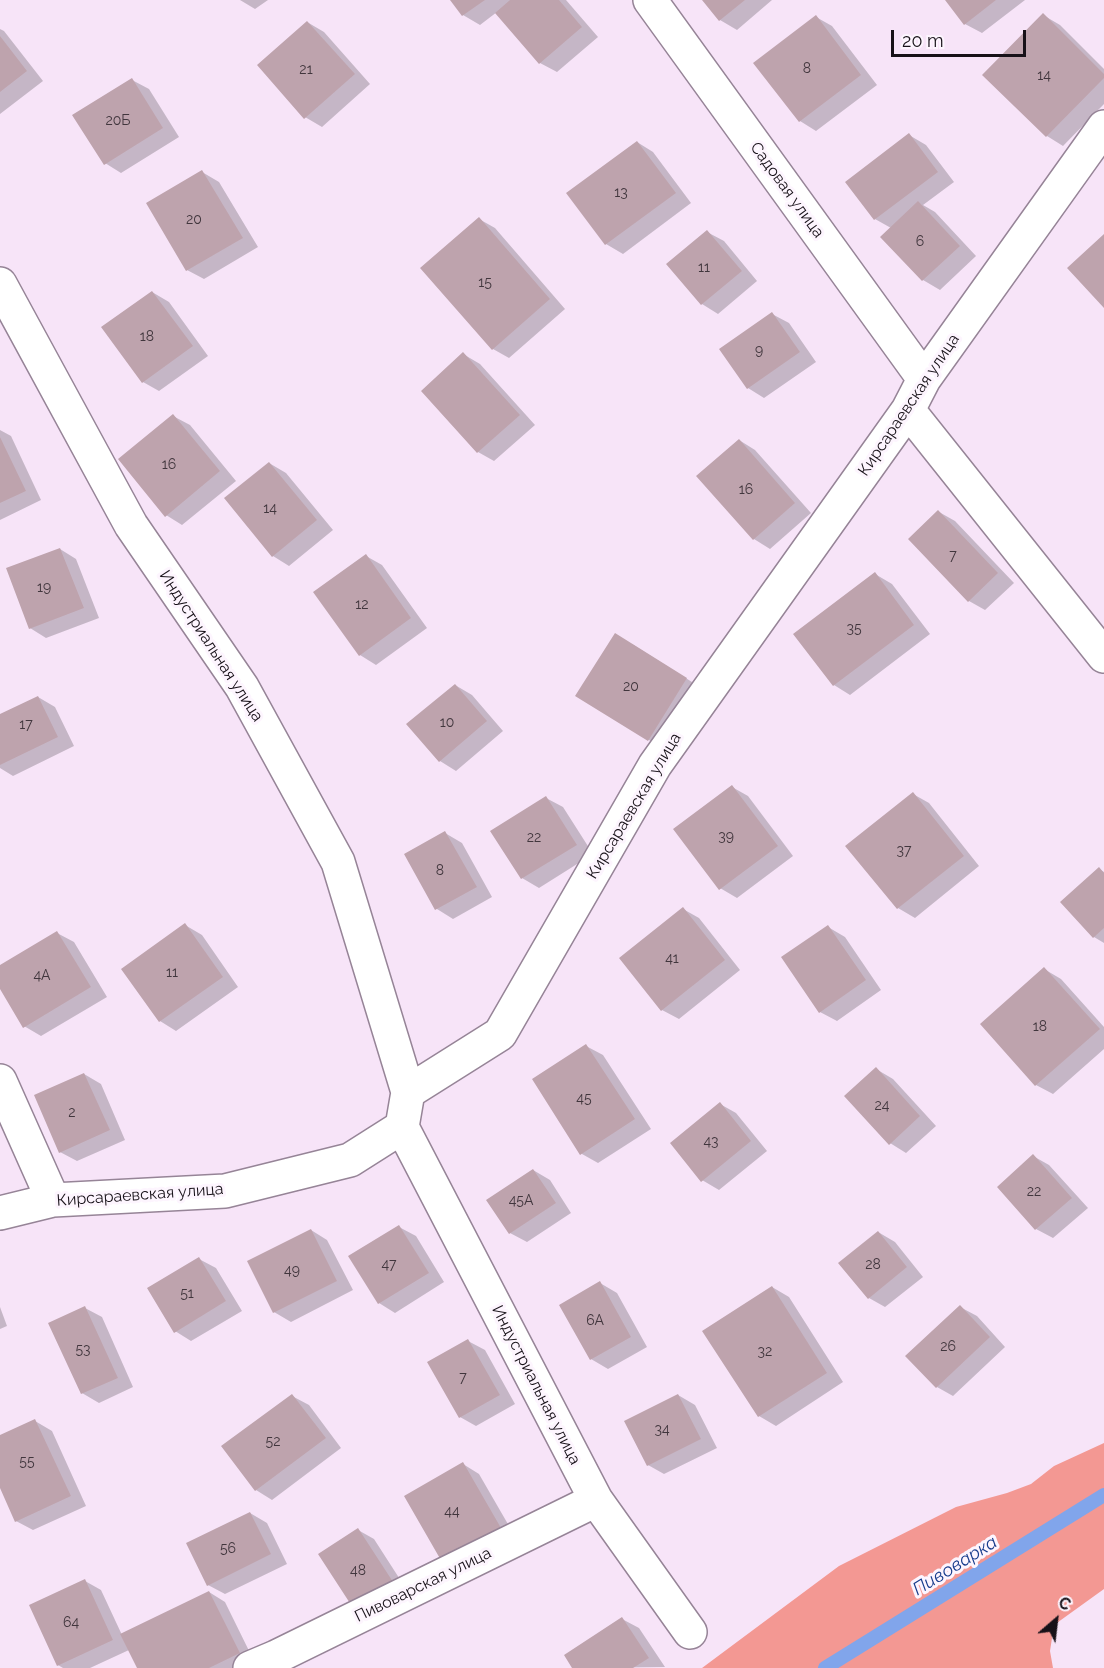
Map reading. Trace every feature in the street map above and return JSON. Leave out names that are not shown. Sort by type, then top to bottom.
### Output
[{"type":"street","name":"Садовая улица","points":[[650,0],[924,379]]},
{"type":"street","name":"Кирсараевская улица","points":[[408,1092],[500,1034],[655,765],[908,410],[924,379],[1102,135]]},
{"type":"street","name":"Индустриальная улица","points":[[0,284],[131,525],[242,687],[338,862],[408,1092]]},
{"type":"street","points":[[908,410],[1104,656]]},
{"type":"street","points":[[0,1081],[53,1200]]},
{"type":"street","points":[[402,1127],[408,1092]]},
{"type":"street","name":"Кирсараевская улица","points":[[0,1213],[53,1200],[225,1191],[350,1160],[402,1127]]},
{"type":"street","name":"Индустриальная улица","points":[[402,1127],[596,1500],[690,1632]]},
{"type":"street","name":"Пивоварская улица","points":[[250,1668],[596,1500]]},
{"type":"shaded area","points":[[1104,1443],[1104,1589],[1054,1625],[1050,1651],[1053,1668],[702,1668],[839,1566],[956,1507],[1031,1484],[1054,1466]]},
{"type":"building","points":[[450,0],[485,0],[462,16]]},
{"type":"building","points":[[510,0],[559,0],[582,27],[539,64],[495,13]]},
{"type":"building","points":[[702,0],[745,0],[719,21]]},
{"type":"building","points":[[945,0],[996,0],[964,25]]},
{"type":"building","points":[[1043,13],[1104,74],[1104,78],[1046,137],[982,75]]},
{"type":"building","points":[[816,15],[861,75],[799,122],[753,63]]},
{"type":"building","points":[[307,21],[355,74],[304,119],[257,65]]},
{"type":"building","points":[[0,36],[27,71],[0,92]]},
{"type":"building","points":[[132,78],[163,128],[104,165],[72,115]]},
{"type":"building","points":[[909,133],[938,172],[874,220],[845,182]]},
{"type":"building","points":[[637,141],[676,193],[605,245],[566,193]]},
{"type":"building","points":[[202,170],[243,238],[186,271],[146,203]]},
{"type":"building","points":[[918,201],[960,246],[922,281],[880,237]]},
{"type":"building","points":[[479,217],[550,299],[492,350],[420,268]]},
{"type":"building","points":[[707,230],[742,271],[701,305],[666,264]]},
{"type":"building","points":[[1104,234],[1104,308],[1067,268]]},
{"type":"building","points":[[152,291],[193,346],[142,383],[101,327]]},
{"type":"building","points":[[772,312],[800,352],[747,389],[719,349]]},
{"type":"building","points":[[463,352],[520,415],[477,453],[421,391]]},
{"type":"building","points":[[173,414],[220,471],[165,517],[118,459]]},
{"type":"building","points":[[0,437],[26,491],[0,503]]},
{"type":"building","points":[[739,439],[795,503],[753,540],[696,476]]},
{"type":"building","points":[[269,462],[317,520],[272,557],[224,498]]},
{"type":"building","points":[[938,510],[998,573],[968,602],[908,539]]},
{"type":"building","points":[[60,548],[84,608],[29,629],[6,568]]},
{"type":"building","points":[[366,554],[411,618],[359,656],[313,592]]},
{"type":"building","points":[[875,572],[914,625],[833,686],[793,634]]},
{"type":"building","points":[[615,633],[687,678],[648,741],[575,696]]},
{"type":"building","points":[[455,684],[487,721],[439,762],[406,724]]},
{"type":"building","points":[[38,696],[58,737],[0,765],[0,714]]},
{"type":"building","points":[[732,785],[778,846],[719,890],[673,829]]},
{"type":"building","points":[[913,792],[964,856],[897,909],[845,846]]},
{"type":"building","points":[[546,796],[577,845],[521,879],[490,831]]},
{"type":"building","points":[[445,831],[477,887],[435,910],[404,854]]},
{"type":"building","points":[[1099,867],[1104,873],[1104,928],[1093,938],[1060,902]]},
{"type":"building","points":[[683,907],[725,960],[661,1011],[619,958]]},
{"type":"building","points":[[185,923],[223,977],[159,1022],[121,969]]},
{"type":"building","points":[[828,925],[866,980],[819,1013],[781,957]]},
{"type":"building","points":[[57,931],[91,987],[23,1028],[0,989],[0,965]]},
{"type":"building","points":[[1044,967],[1100,1029],[1035,1086],[980,1024]]},
{"type":"building","points":[[586,1044],[635,1119],[580,1155],[532,1079]]},
{"type":"building","points":[[876,1067],[920,1116],[889,1145],[844,1096]]},
{"type":"building","points":[[84,1073],[110,1130],[59,1153],[34,1095]]},
{"type":"building","points":[[720,1102],[751,1141],[701,1182],[670,1143]]},
{"type":"building","points":[[1033,1154],[1072,1198],[1035,1230],[997,1187]]},
{"type":"building","points":[[533,1169],[556,1203],[509,1234],[486,1200]]},
{"type":"building","points":[[399,1225],[429,1273],[378,1304],[348,1256]]},
{"type":"building","points":[[311,1229],[337,1281],[273,1313],[247,1261]]},
{"type":"building","points":[[878,1231],[907,1267],[868,1299],[838,1263]]},
{"type":"building","points":[[199,1257],[226,1301],[174,1333],[147,1288]]},
{"type":"building","points":[[600,1281],[631,1337],[590,1360],[559,1305]]},
{"type":"building","points":[[772,1286],[827,1373],[758,1417],[702,1331]]},
{"type":"building","points":[[960,1305],[990,1337],[936,1388],[905,1356]]},
{"type":"building","points":[[85,1306],[118,1378],[81,1394],[48,1323]]},
{"type":"building","points":[[468,1339],[500,1395],[459,1418],[427,1362]]},
{"type":"building","points":[[292,1394],[326,1438],[255,1491],[221,1446]]},
{"type":"building","points":[[678,1394],[701,1439],[647,1466],[624,1421]]},
{"type":"building","points":[[35,1419],[71,1496],[15,1522],[0,1488],[0,1435]]},
{"type":"building","points":[[463,1462],[501,1528],[442,1562],[404,1496]]},
{"type":"building","points":[[250,1512],[271,1554],[207,1586],[186,1543]]},
{"type":"building","points":[[358,1528],[397,1588],[357,1614],[318,1554]]},
{"type":"building","points":[[85,1579],[113,1640],[57,1666],[29,1605]]},
{"type":"building","points":[[209,1591],[240,1653],[209,1668],[137,1668],[120,1634]]},
{"type":"building","points":[[622,1617],[649,1658],[633,1668],[572,1668],[564,1655]]},
{"type":"waterway","name":"Пивоварка","points":[[825,1668],[1104,1495]]}]
